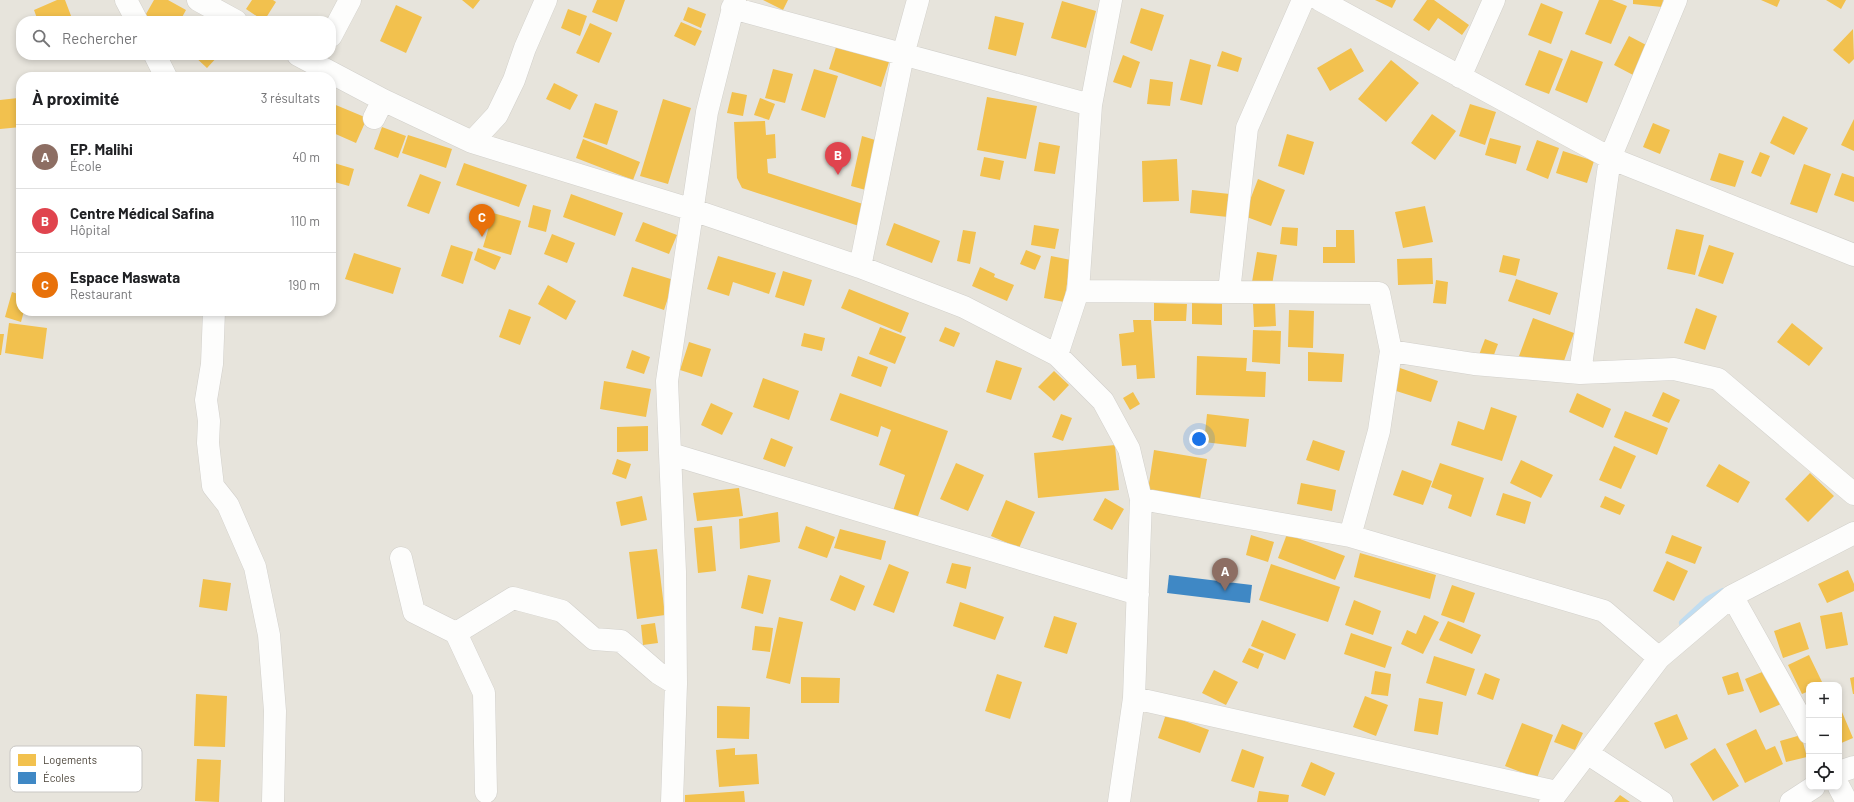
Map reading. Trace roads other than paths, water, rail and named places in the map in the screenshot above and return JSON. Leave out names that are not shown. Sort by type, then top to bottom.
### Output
[{"type":"street","points":[[126,0],[134,16]]},
{"type":"street","points":[[198,0],[227,16]]},
{"type":"street","points":[[336,27],[350,0]]},
{"type":"street","points":[[472,142],[497,115],[546,0]]},
{"type":"street","points":[[860,268],[903,56],[918,0]]},
{"type":"street","points":[[1056,355],[1078,291],[1091,105],[1112,0]]},
{"type":"street","points":[[1229,292],[1247,128],[1303,0]]},
{"type":"street","points":[[1320,0],[1610,158],[1854,255]]},
{"type":"street","points":[[1460,77],[1494,0]]},
{"type":"street","points":[[1580,373],[1610,158],[1676,0]]},
{"type":"street","points":[[672,802],[676,684],[675,572],[667,381],[707,112],[734,4],[903,56],[1091,105]]},
{"type":"street","points":[[158,60],[164,72]]},
{"type":"street","points":[[315,60],[330,72]]},
{"type":"street","points":[[336,76],[379,109],[472,142],[693,210],[860,268],[964,307],[1056,355],[1103,402],[1129,449],[1141,499],[1134,698],[1119,802]]},
{"type":"street","points":[[1078,291],[1379,293],[1391,351],[1379,431],[1350,536]]},
{"type":"street","points":[[214,316],[212,364],[206,400],[209,420],[208,443],[213,486],[228,505],[255,567],[269,635],[275,711],[273,802]]},
{"type":"street","points":[[1391,351],[1474,364],[1580,373],[1674,369],[1718,379],[1854,494]]},
{"type":"street","points":[[671,454],[1138,594]]},
{"type":"street","points":[[1141,499],[1350,536],[1604,611],[1660,658]]},
{"type":"street","points":[[1134,698],[1554,797],[1660,658],[1732,596],[1854,533]]},
{"type":"street","points":[[401,558],[414,612],[456,633],[484,693],[486,792]]},
{"type":"street","points":[[1732,596],[1806,728]]},
{"type":"street","points":[[456,633],[513,598],[562,611],[594,639],[621,641],[658,673],[676,684]]},
{"type":"street","points":[[1587,753],[1662,802]]},
{"type":"street","points":[[1842,771],[1854,767]]},
{"type":"street","points":[[1791,802],[1809,790]]},
{"type":"street","points":[[1841,790],[1847,802]]},
{"type":"waterway","points":[[1683,623],[1708,600],[1723,592]]},
{"type":"place","name":"Centre Médical Safina","points":[[838,175]]},
{"type":"place","name":"Espace Maswata","points":[[482,237]]},
{"type":"place","name":"EP. Malihi","points":[[1225,591]]}]
